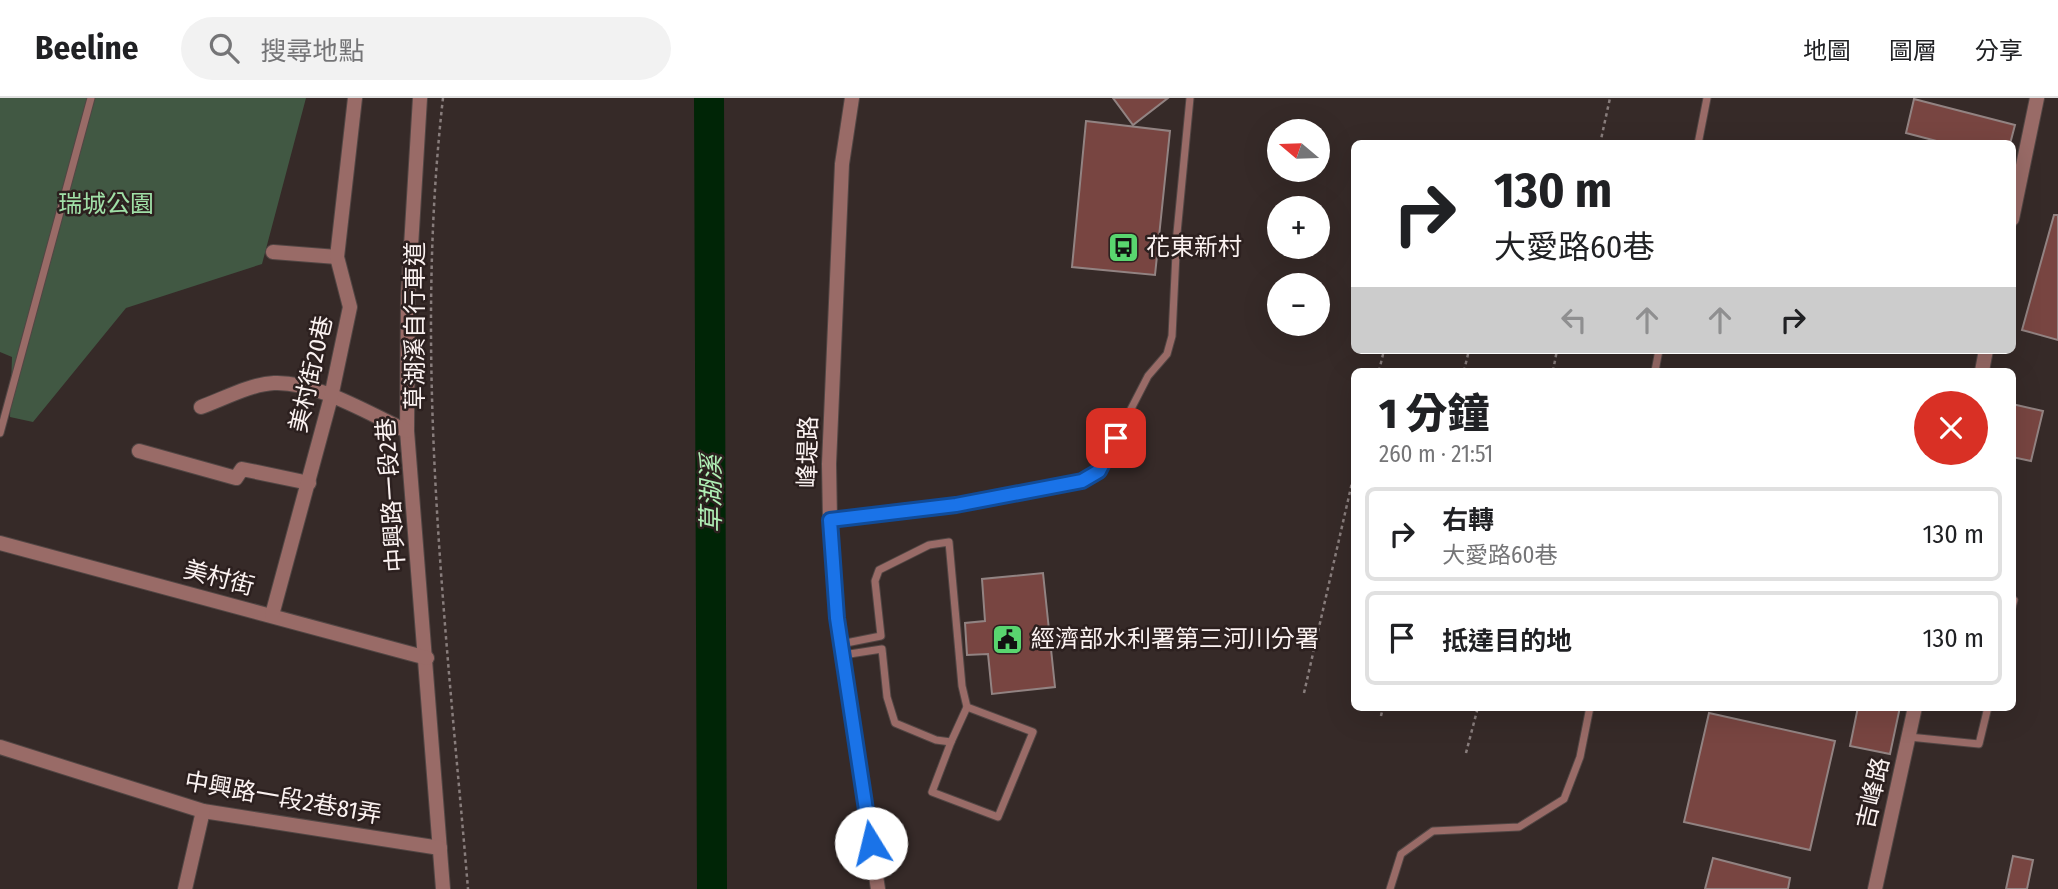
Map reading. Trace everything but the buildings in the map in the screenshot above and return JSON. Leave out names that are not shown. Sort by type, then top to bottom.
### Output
[{"type":"street","name":"美村街20巷","points":[[272,615],[331,397],[349,307],[337,257],[355,98]]},
{"type":"street","name":"中興路一段2巷","points":[[420,98],[408,283],[407,431],[427,658],[443,889]]},
{"type":"street","name":"峰堤路","points":[[852,98],[841,177],[829,464],[830,520],[842,649],[878,889]]},
{"type":"street","points":[[2016,200],[2037,98]]},
{"type":"street","points":[[273,252],[337,257]]},
{"type":"street","points":[[201,407],[273,382],[301,386],[407,431]]},
{"type":"street","points":[[139,451],[236,478],[242,468],[309,482]]},
{"type":"street","name":"美村街","points":[[0,543],[427,658]]},
{"type":"street","name":"吉峰路","points":[[1875,889],[1914,711]]},
{"type":"street","name":"中興路一段2巷81弄","points":[[0,747],[203,811],[440,848]]},
{"type":"street","points":[[185,889],[203,811]]},
{"type":"lane","points":[[0,433],[91,98]]},
{"type":"lane","points":[[830,520],[956,505],[1070,485],[1099,471],[1148,376],[1167,354],[1172,335],[1177,233],[1190,98]]},
{"type":"lane","points":[[1699,140],[1707,98]]},
{"type":"lane","points":[[842,649],[881,636],[876,581],[879,570],[929,545],[949,541],[962,686],[967,707],[932,792],[998,817],[1033,732],[967,707]]},
{"type":"lane","points":[[842,649],[882,649],[887,697],[895,723],[936,740],[951,742]]},
{"type":"lane","points":[[1390,889],[1401,853],[1433,831],[1519,827],[1564,799],[1580,757],[1589,711]]},
{"type":"lane","points":[[1909,737],[1979,744],[1987,711]]},
{"type":"path","name":"草湖溪自行車道","points":[[443,98],[434,174],[430,367],[446,637],[468,889]]},
{"type":"path","points":[[1601,140],[1610,98]]},
{"type":"path","points":[[1304,693],[1351,487]]},
{"type":"path","points":[[1381,716],[1382,711]]},
{"type":"path","points":[[1466,753],[1477,711]]},
{"type":"green space","name":"瑞城公園","points":[[0,98],[306,98],[262,264],[126,308],[33,422],[10,417],[12,357],[0,352]]},
{"type":"waterway","name":"草湖溪","points":[[709,98],[712,889]]},
{"type":"place","name":"花東新村","points":[[1123,247]]},
{"type":"place","name":"經濟部水利署第三河川分署","points":[[1008,639]]},
{"type":"route","points":[[871,843],[837,618],[830,520],[956,505],[994,496],[1070,485],[1099,471],[1116,438]]}]
